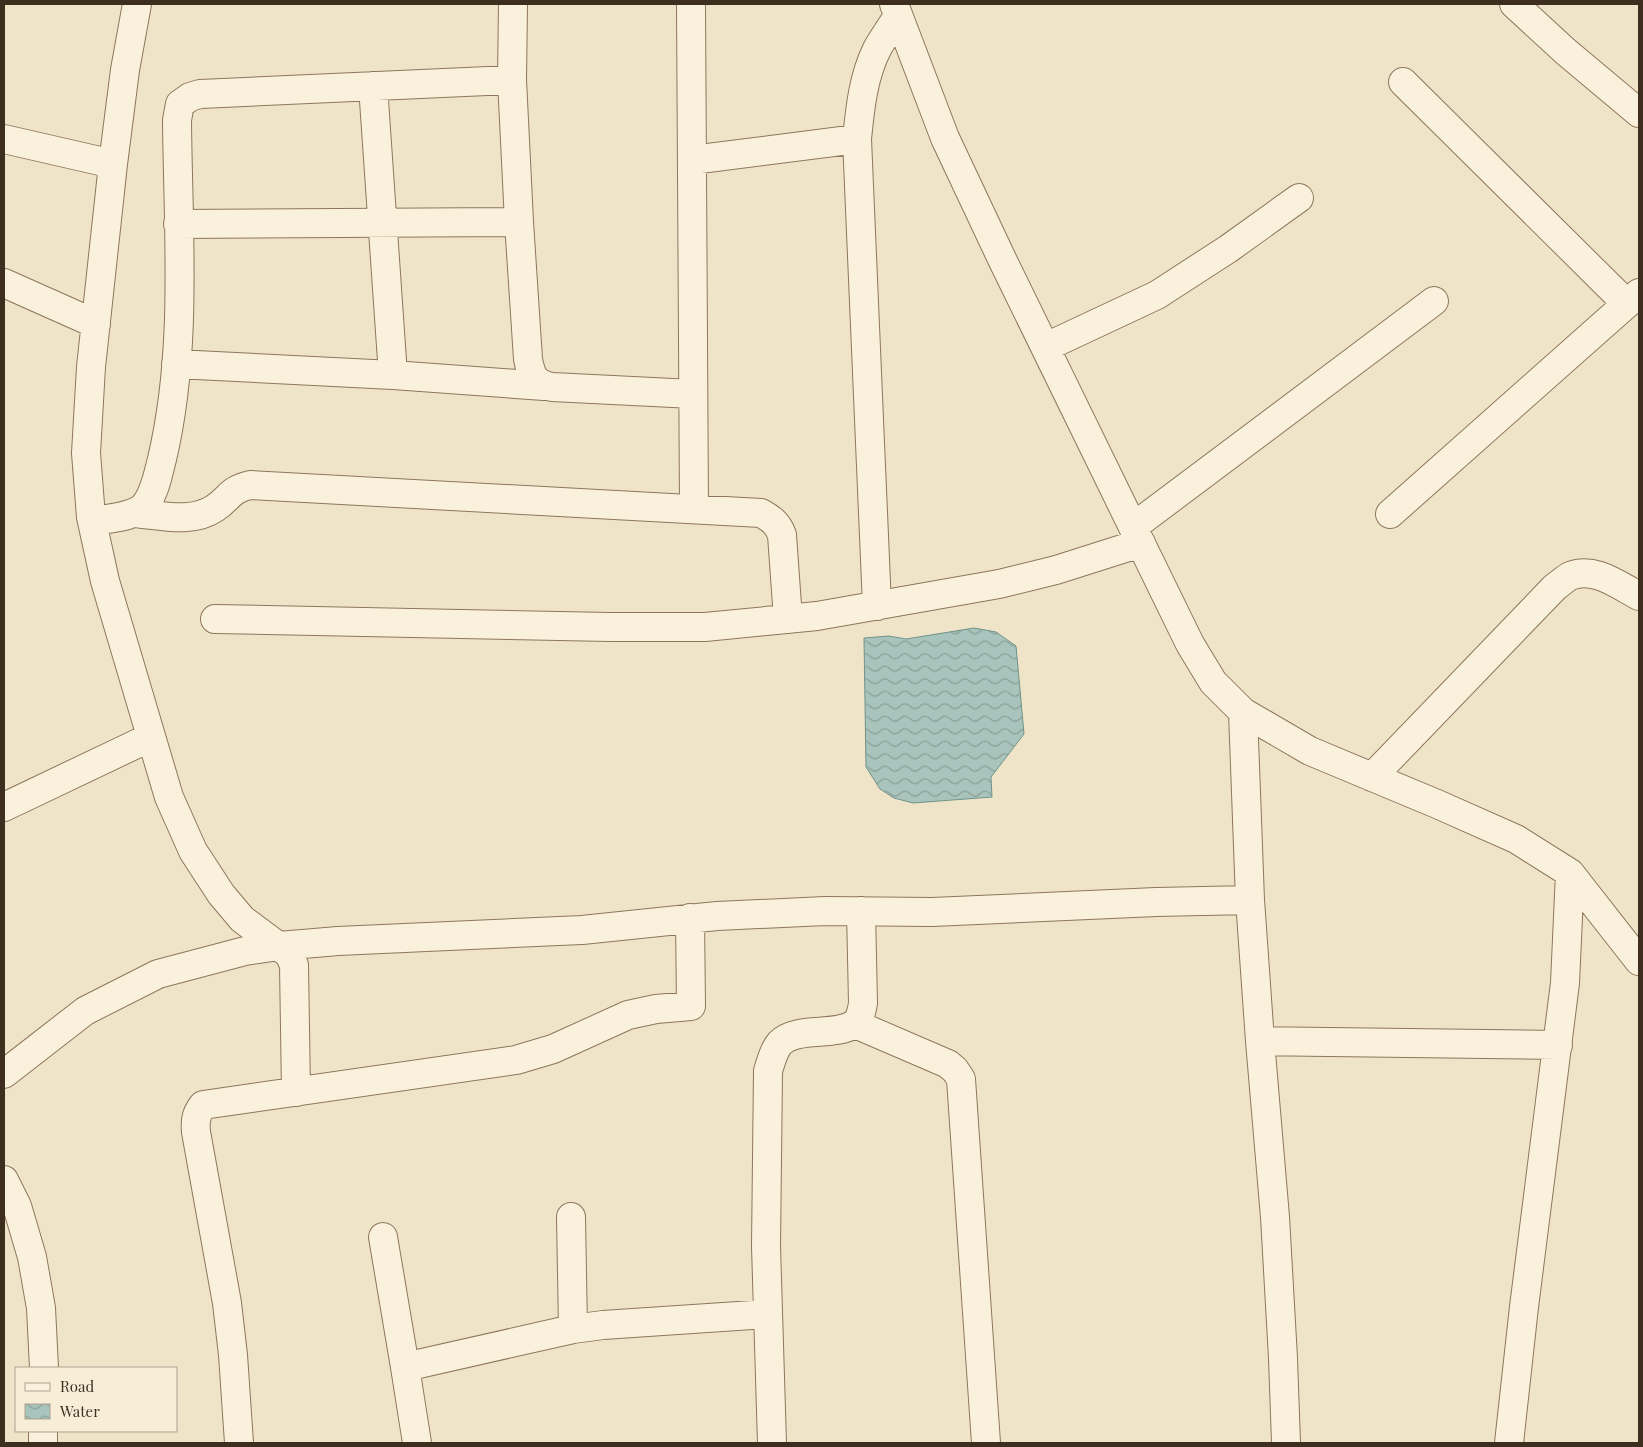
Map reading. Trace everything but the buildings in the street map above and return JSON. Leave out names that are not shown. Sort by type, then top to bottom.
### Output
[{"type":"street","points":[[137,4],[125,70],[96,324],[86,453],[92,521],[105,582],[169,797],[193,851],[221,894],[242,919],[289,954],[294,965],[296,1092]]},
{"type":"street","points":[[513,4],[512,80],[528,358],[530,371],[534,378],[544,386]]},
{"type":"street","points":[[692,4],[694,509]]},
{"type":"street","points":[[1514,4],[1565,51],[1639,114]]},
{"type":"street","points":[[877,606],[857,139],[859,115],[866,78],[877,49],[896,10]]},
{"type":"street","points":[[896,10],[945,138],[1190,644],[1213,682],[1243,712],[1310,752],[1516,839],[1570,873],[1635,945]]},
{"type":"street","points":[[134,513],[144,506],[151,494],[158,473],[167,435],[174,390],[179,316],[177,120],[180,104],[190,97],[200,94],[512,80]]},
{"type":"street","points":[[1390,514],[1633,298],[1403,82]]},
{"type":"street","points":[[373,86],[393,376]]},
{"type":"street","points":[[4,139],[113,164]]},
{"type":"street","points":[[692,160],[857,139]]},
{"type":"street","points":[[1046,347],[1157,295],[1228,249],[1299,198]]},
{"type":"street","points":[[178,224],[519,222]]},
{"type":"street","points":[[4,284],[96,324]]},
{"type":"street","points":[[215,619],[705,627],[817,616],[1000,584],[1056,570],[1137,535],[1434,302]]},
{"type":"street","points":[[176,364],[693,394]]},
{"type":"street","points":[[92,521],[134,513],[186,518],[203,515],[216,508],[237,488],[250,486],[761,513],[779,526],[782,536],[788,619]]},
{"type":"street","points":[[1372,777],[1554,588],[1569,576],[1587,572],[1638,592]]},
{"type":"street","points":[[1243,712],[1250,900],[1276,1226],[1286,1443]]},
{"type":"street","points":[[4,807],[151,737]]},
{"type":"street","points":[[1509,1443],[1524,1307],[1565,983],[1570,873]]},
{"type":"street","points":[[4,1074],[85,1011],[158,974],[245,951],[279,946],[338,941],[582,930],[727,915],[825,911],[932,912],[1156,902],[1250,900]]},
{"type":"street","points":[[772,1443],[766,1246],[768,1071],[772,1055],[780,1043],[790,1036],[843,1028],[855,1024],[862,1013],[861,911]]},
{"type":"street","points":[[239,1443],[233,1354],[227,1303],[195,1122],[196,1113],[203,1106],[516,1060],[553,1050],[628,1015],[656,1009],[691,1006],[690,918]]},
{"type":"street","points":[[855,1024],[948,1064],[961,1078],[986,1443]]},
{"type":"street","points":[[1260,1041],[1558,1045]]},
{"type":"street","points":[[4,1180],[17,1206],[32,1257],[40,1308],[44,1367]]},
{"type":"street","points":[[571,1217],[574,1329]]},
{"type":"street","points":[[383,1237],[417,1443]]},
{"type":"street","points":[[405,1367],[574,1329],[603,1325],[768,1314]]},
{"type":"water","points":[[974,628],[996,632],[1016,646],[1024,734],[991,777],[992,797],[913,803],[894,798],[880,789],[866,767],[864,638],[889,636],[906,639]]}]
